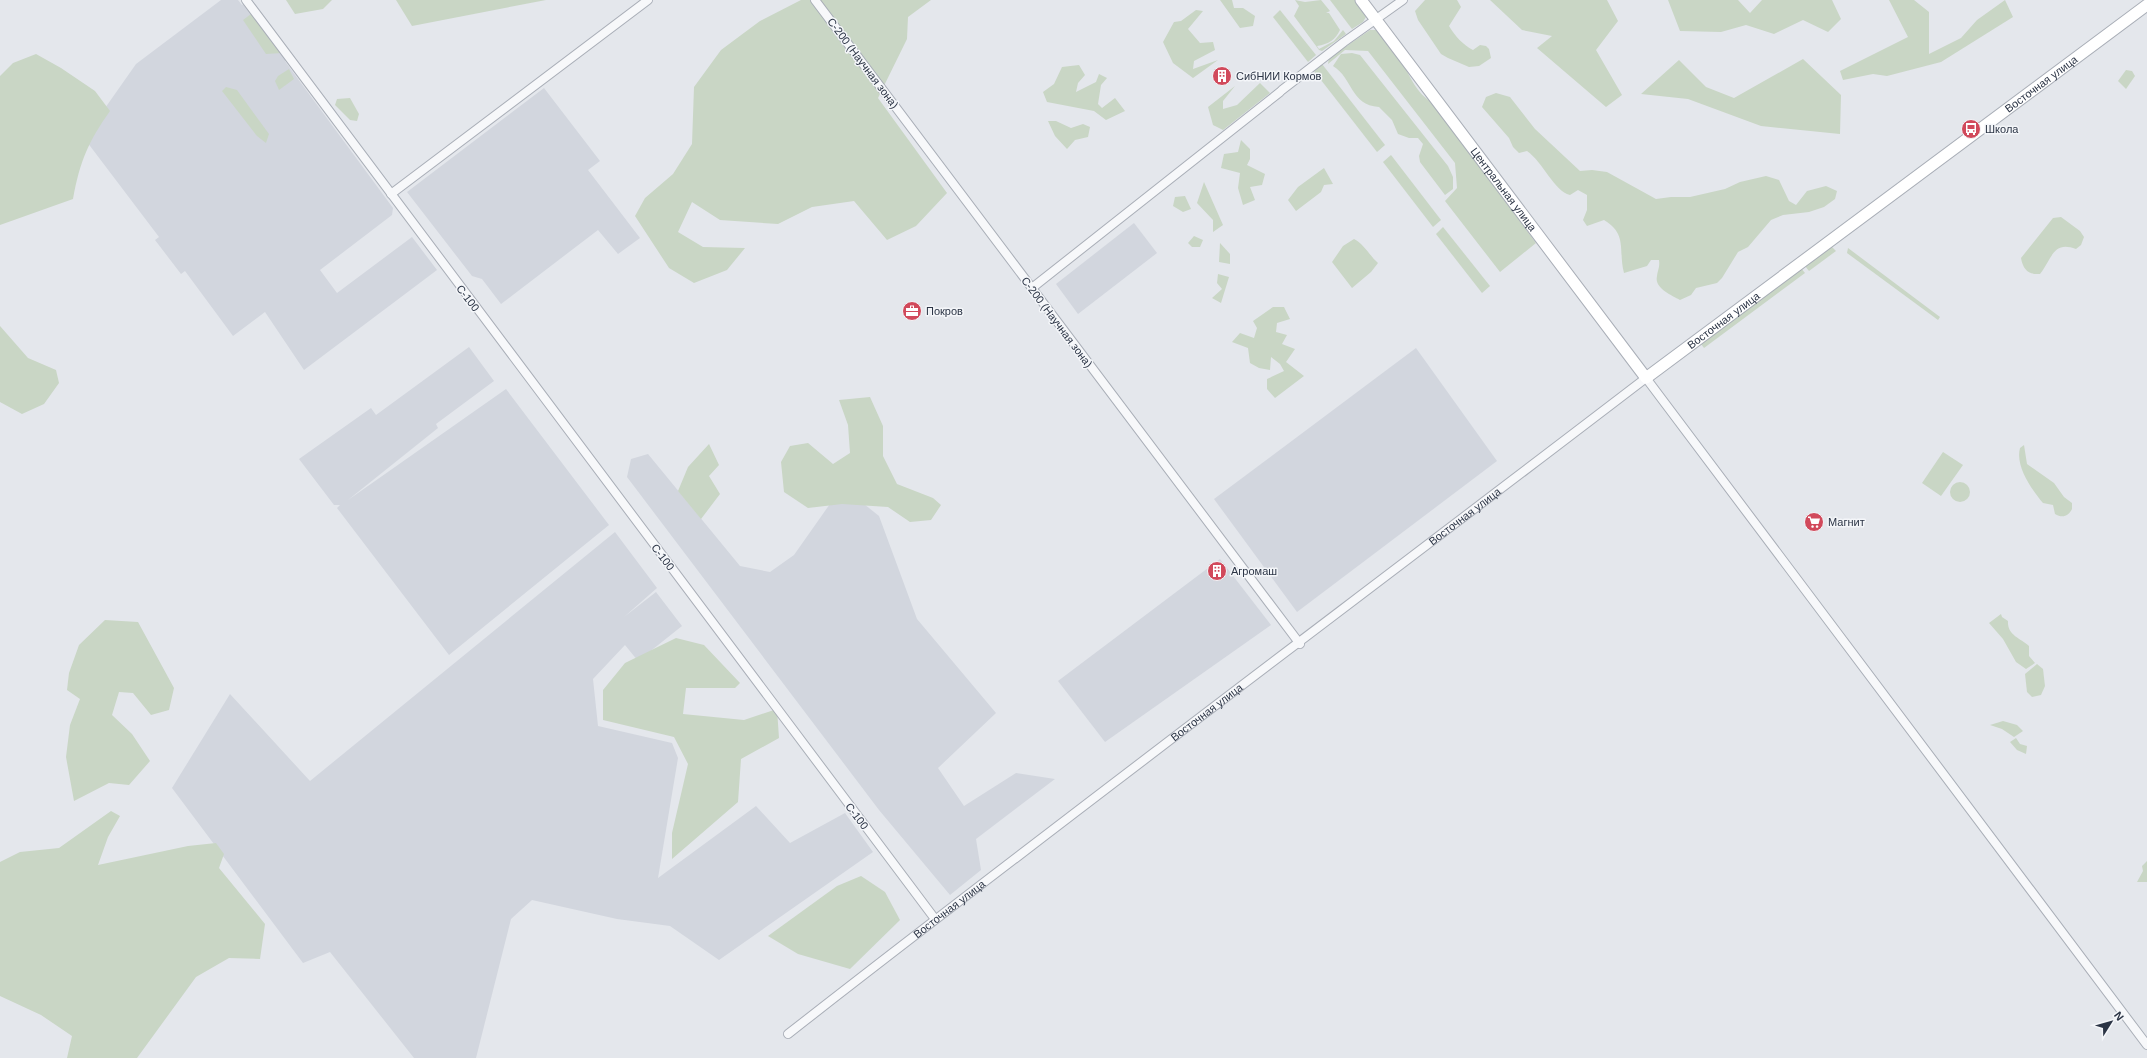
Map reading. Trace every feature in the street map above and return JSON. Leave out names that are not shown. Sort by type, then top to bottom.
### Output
[{"type":"main road","name":"Центральная улица","points":[[1361,0],[1646,378]]},
{"type":"main road","name":"Восточная улица","points":[[1646,378],[2147,5]]},
{"type":"street","name":"С-100","points":[[246,0],[935,919]]},
{"type":"street","points":[[391,194],[648,0]]},
{"type":"street","name":"С-200 (Научная зона)","points":[[815,0],[1300,644]]},
{"type":"street","points":[[1032,288],[1281,92],[1403,0]]},
{"type":"street","points":[[1646,378],[2147,1045]]},
{"type":"street","name":"Восточная улица","points":[[788,1034],[935,919],[1300,644],[1646,378]]},
{"type":"shaded area","points":[[221,0],[238,0],[242,5],[246,2],[286,54],[285,61],[287,64],[393,208],[392,215],[320,270],[337,293],[412,237],[437,270],[304,370],[265,312],[233,336],[185,271],[181,274],[155,240],[159,237],[84,138],[136,64]]},
{"type":"shaded area","points":[[544,88],[600,161],[588,170],[640,238],[618,254],[598,230],[501,304],[482,279],[472,276],[407,192]]},
{"type":"shaded area","points":[[1134,223],[1157,253],[1078,314],[1056,284]]},
{"type":"shaded area","points":[[469,347],[494,381],[436,424],[438,428],[348,500],[506,389],[609,525],[449,655],[337,508],[340,505],[334,505],[299,459],[371,408],[376,415]]},
{"type":"shaded area","points":[[1416,348],[1497,461],[1297,612],[1214,499]]},
{"type":"shaded area","points":[[648,454],[740,566],[770,572],[794,555],[832,501],[839,484],[879,516],[917,619],[996,713],[938,768],[964,806],[1016,773],[1055,779],[976,839],[981,870],[950,895],[879,810],[627,477],[631,459]]},
{"type":"shaded area","points":[[615,532],[657,588],[624,617],[656,592],[682,626],[638,661],[625,645],[593,679],[598,726],[672,743],[678,758],[658,878],[756,806],[790,843],[845,813],[873,852],[719,960],[670,926],[617,919],[532,900],[511,919],[476,1058],[414,1058],[330,952],[303,963],[172,788],[230,694],[310,781]]},
{"type":"shaded area","name":"Агромаш","points":[[1220,559],[1271,625],[1105,742],[1058,681]]},
{"type":"green space","points":[[286,0],[332,0],[323,9],[295,14]]},
{"type":"green space","points":[[396,0],[546,0],[412,26]]},
{"type":"green space","points":[[801,0],[931,0],[908,17],[907,39],[878,98],[947,193],[916,226],[887,240],[854,201],[812,207],[778,224],[720,220],[692,202],[678,232],[703,247],[745,248],[727,270],[694,283],[669,268],[635,216],[645,198],[673,174],[692,144],[694,87],[721,50],[760,21]]},
{"type":"green space","points":[[1220,0],[1232,0],[1234,8],[1243,8],[1255,16],[1253,26],[1240,28]]},
{"type":"green space","points":[[1295,0],[1305,2],[1321,0],[1330,11],[1326,13],[1329,13],[1340,30],[1331,41],[1317,46],[1319,49],[1334,41],[1343,30],[1346,34],[1322,51],[1319,50],[1294,16],[1299,6]]},
{"type":"green space","points":[[1330,0],[1355,0],[1366,17],[1363,22],[1352,29]]},
{"type":"green space","points":[[1425,0],[1457,0],[1461,7],[1449,26],[1466,46],[1473,50],[1480,45],[1486,46],[1489,49],[1491,58],[1479,66],[1469,67],[1441,54],[1418,20],[1415,11]]},
{"type":"green space","points":[[1490,0],[1607,0],[1618,21],[1596,50],[1622,95],[1606,107],[1537,48],[1552,36],[1522,30]]},
{"type":"green space","points":[[1668,0],[1738,0],[1750,13],[1762,0],[1832,0],[1841,19],[1828,32],[1803,20],[1774,34],[1746,25],[1721,32],[1680,31]]},
{"type":"green space","points":[[1889,0],[1914,0],[1929,12],[1929,54],[1961,38],[1977,20],[2005,0],[2013,17],[1941,62],[1887,76],[1873,74],[1843,80],[1840,71],[1908,37]]},
{"type":"green space","points":[[1196,10],[1203,11],[1188,29],[1200,43],[1213,42],[1215,50],[1194,61],[1193,69],[1218,60],[1193,78],[1173,63],[1163,42],[1174,22],[1181,21]]},
{"type":"green space","points":[[1280,10],[1316,55],[1308,62],[1273,17]]},
{"type":"green space","points":[[251,14],[282,53],[266,54],[243,20]]},
{"type":"green space","points":[[1370,30],[1377,30],[1394,49],[1418,90],[1433,103],[1536,243],[1500,272],[1445,201],[1457,188],[1455,163],[1368,51],[1345,50],[1328,64],[1329,58]]},
{"type":"green space","points":[[1352,53],[1360,55],[1448,166],[1453,177],[1453,189],[1445,195],[1420,162],[1419,156],[1423,144],[1418,138],[1409,138],[1398,134],[1392,120],[1379,107],[1362,101],[1345,77],[1333,66],[1341,54]]},
{"type":"green space","points":[[36,54],[61,68],[95,91],[110,111],[90,142],[82,163],[73,199],[0,225],[0,76],[13,63]]},
{"type":"green space","points":[[1803,59],[1841,95],[1840,134],[1761,126],[1688,99],[1641,94],[1679,60],[1706,87],[1734,98]]},
{"type":"green space","points":[[1322,64],[1385,145],[1377,152],[1314,71]]},
{"type":"green space","points":[[1079,65],[1085,75],[1078,83],[1076,92],[1096,82],[1099,74],[1107,78],[1101,85],[1098,104],[1102,108],[1115,98],[1125,111],[1106,120],[1094,111],[1047,102],[1043,92],[1054,84],[1062,67]]},
{"type":"green space","points":[[289,69],[294,79],[279,90],[275,81],[278,76]]},
{"type":"green space","points":[[2126,70],[2132,71],[2135,76],[2126,89],[2118,81]]},
{"type":"green space","points":[[1260,83],[1270,93],[1223,130],[1213,125],[1208,107],[1235,86],[1223,101],[1223,109],[1237,105]]},
{"type":"green space","points":[[226,87],[237,90],[269,134],[266,143],[257,136],[222,91]]},
{"type":"green space","points":[[1496,93],[1510,97],[1535,129],[1580,171],[1592,170],[1607,172],[1656,199],[1690,197],[1725,189],[1740,182],[1766,176],[1779,180],[1789,201],[1796,205],[1807,191],[1826,186],[1837,191],[1835,199],[1824,207],[1809,212],[1783,215],[1771,220],[1748,247],[1738,252],[1722,278],[1717,283],[1696,288],[1691,295],[1680,300],[1664,291],[1658,284],[1657,276],[1659,260],[1651,260],[1647,266],[1624,273],[1621,244],[1612,225],[1604,220],[1587,226],[1583,220],[1587,210],[1587,195],[1578,190],[1570,195],[1559,188],[1533,156],[1527,151],[1519,153],[1513,147],[1509,138],[1482,107],[1486,97]]},
{"type":"green space","points":[[350,98],[359,114],[357,121],[350,120],[335,105],[337,99]]},
{"type":"green space","points":[[1048,121],[1056,121],[1071,128],[1083,124],[1090,127],[1088,137],[1075,140],[1067,149],[1055,136]]},
{"type":"green space","points":[[1241,140],[1250,149],[1250,159],[1247,165],[1265,174],[1262,185],[1250,187],[1255,200],[1243,205],[1238,188],[1240,173],[1221,168],[1224,154],[1238,152]]},
{"type":"green space","points":[[1391,155],[1441,220],[1433,227],[1383,162]]},
{"type":"green space","points":[[1324,168],[1333,184],[1324,185],[1321,192],[1296,211],[1288,200],[1298,187]]},
{"type":"green space","points":[[1204,182],[1223,225],[1213,232],[1213,220],[1197,203]]},
{"type":"green space","points":[[1185,196],[1191,209],[1183,212],[1173,206],[1175,197]]},
{"type":"green space","points":[[2061,217],[2080,231],[2084,237],[2081,245],[2076,249],[2062,247],[2058,249],[2054,252],[2040,274],[2030,273],[2023,266],[2021,258],[2053,218]]},
{"type":"green space","points":[[1443,227],[1490,286],[1482,293],[1436,234]]},
{"type":"green space","points":[[1194,236],[1203,240],[1200,247],[1192,247],[1188,243]]},
{"type":"green space","points":[[1354,239],[1361,244],[1378,263],[1371,272],[1352,288],[1332,262],[1343,246]]},
{"type":"green space","points":[[1220,243],[1230,254],[1230,264],[1219,262]]},
{"type":"green space","points":[[1831,246],[1836,251],[1809,271],[1805,266]]},
{"type":"green space","points":[[1848,248],[1940,317],[1938,320],[1847,253]]},
{"type":"green space","points":[[1801,268],[1805,273],[1704,348],[1701,344]]},
{"type":"green space","points":[[1218,274],[1229,277],[1221,303],[1212,298],[1222,289],[1217,283]]},
{"type":"green space","points":[[1273,307],[1284,307],[1290,319],[1277,323],[1276,332],[1287,335],[1282,344],[1295,349],[1286,362],[1304,376],[1275,398],[1267,389],[1267,379],[1284,371],[1280,364],[1271,357],[1270,370],[1259,368],[1250,363],[1248,348],[1232,342],[1240,333],[1254,338],[1257,328],[1253,321]]},
{"type":"green space","points":[[0,326],[28,358],[56,370],[59,383],[44,404],[22,414],[0,402]]},
{"type":"green space","points":[[870,397],[883,426],[883,456],[897,484],[933,498],[941,505],[931,520],[910,522],[888,507],[842,504],[808,508],[784,492],[781,462],[790,446],[808,443],[833,464],[850,453],[848,425],[839,400]]},
{"type":"green space","points":[[709,444],[719,465],[709,476],[720,494],[701,519],[678,491],[688,467]]},
{"type":"green space","points":[[2024,445],[2027,464],[2054,483],[2064,497],[2072,503],[2072,509],[2067,515],[2060,516],[2055,514],[2053,505],[2043,503],[2030,485],[2022,470],[2020,462],[2020,448]]},
{"type":"green space","points":[[1943,452],[1963,465],[1941,496],[1922,483]]},
{"type":"green space","points":[[1960,482],[1967,485],[1970,492],[1967,499],[1960,502],[1953,499],[1950,492],[1953,485]]},
{"type":"green space","points":[[2001,614],[2002,617],[2008,621],[2008,626],[2012,633],[2029,646],[2029,656],[2035,663],[2026,669],[2016,662],[2003,639],[1989,623]]},
{"type":"green space","points":[[105,620],[138,622],[174,688],[169,710],[151,715],[133,693],[119,692],[112,715],[132,734],[150,761],[129,785],[109,783],[74,801],[66,757],[70,725],[80,699],[67,690],[69,673],[79,645]]},
{"type":"green space","points":[[676,638],[704,645],[740,683],[735,688],[686,688],[683,714],[744,720],[777,709],[779,738],[741,759],[738,802],[672,859],[672,833],[688,764],[674,737],[603,720],[603,690],[625,663]]},
{"type":"green space","points":[[2037,664],[2043,669],[2045,686],[2041,695],[2032,697],[2027,692],[2025,674]]},
{"type":"green space","points":[[2003,721],[2017,725],[2023,731],[2014,737],[2002,729],[1990,725]]},
{"type":"green space","points":[[2016,738],[2020,744],[2027,746],[2026,754],[2017,750],[2010,742]]},
{"type":"green space","points":[[111,811],[120,816],[108,837],[98,865],[188,846],[216,843],[224,854],[219,868],[265,924],[260,959],[229,958],[196,977],[137,1058],[67,1058],[72,1036],[41,1015],[0,996],[0,862],[20,852],[59,848]]},
{"type":"green space","points":[[2147,861],[2147,882],[2137,882],[2143,871],[2142,866]]},
{"type":"green space","points":[[861,876],[885,892],[900,920],[850,969],[798,954],[768,936],[837,886]]},
{"type":"place","name":"СибНИИ Кормов","points":[[1222,76]]},
{"type":"place","name":"Школа","points":[[1971,129]]},
{"type":"place","name":"Покров","points":[[912,311]]},
{"type":"place","name":"Магнит","points":[[1814,522]]},
{"type":"place","name":"Агромаш","points":[[1217,571]]}]
